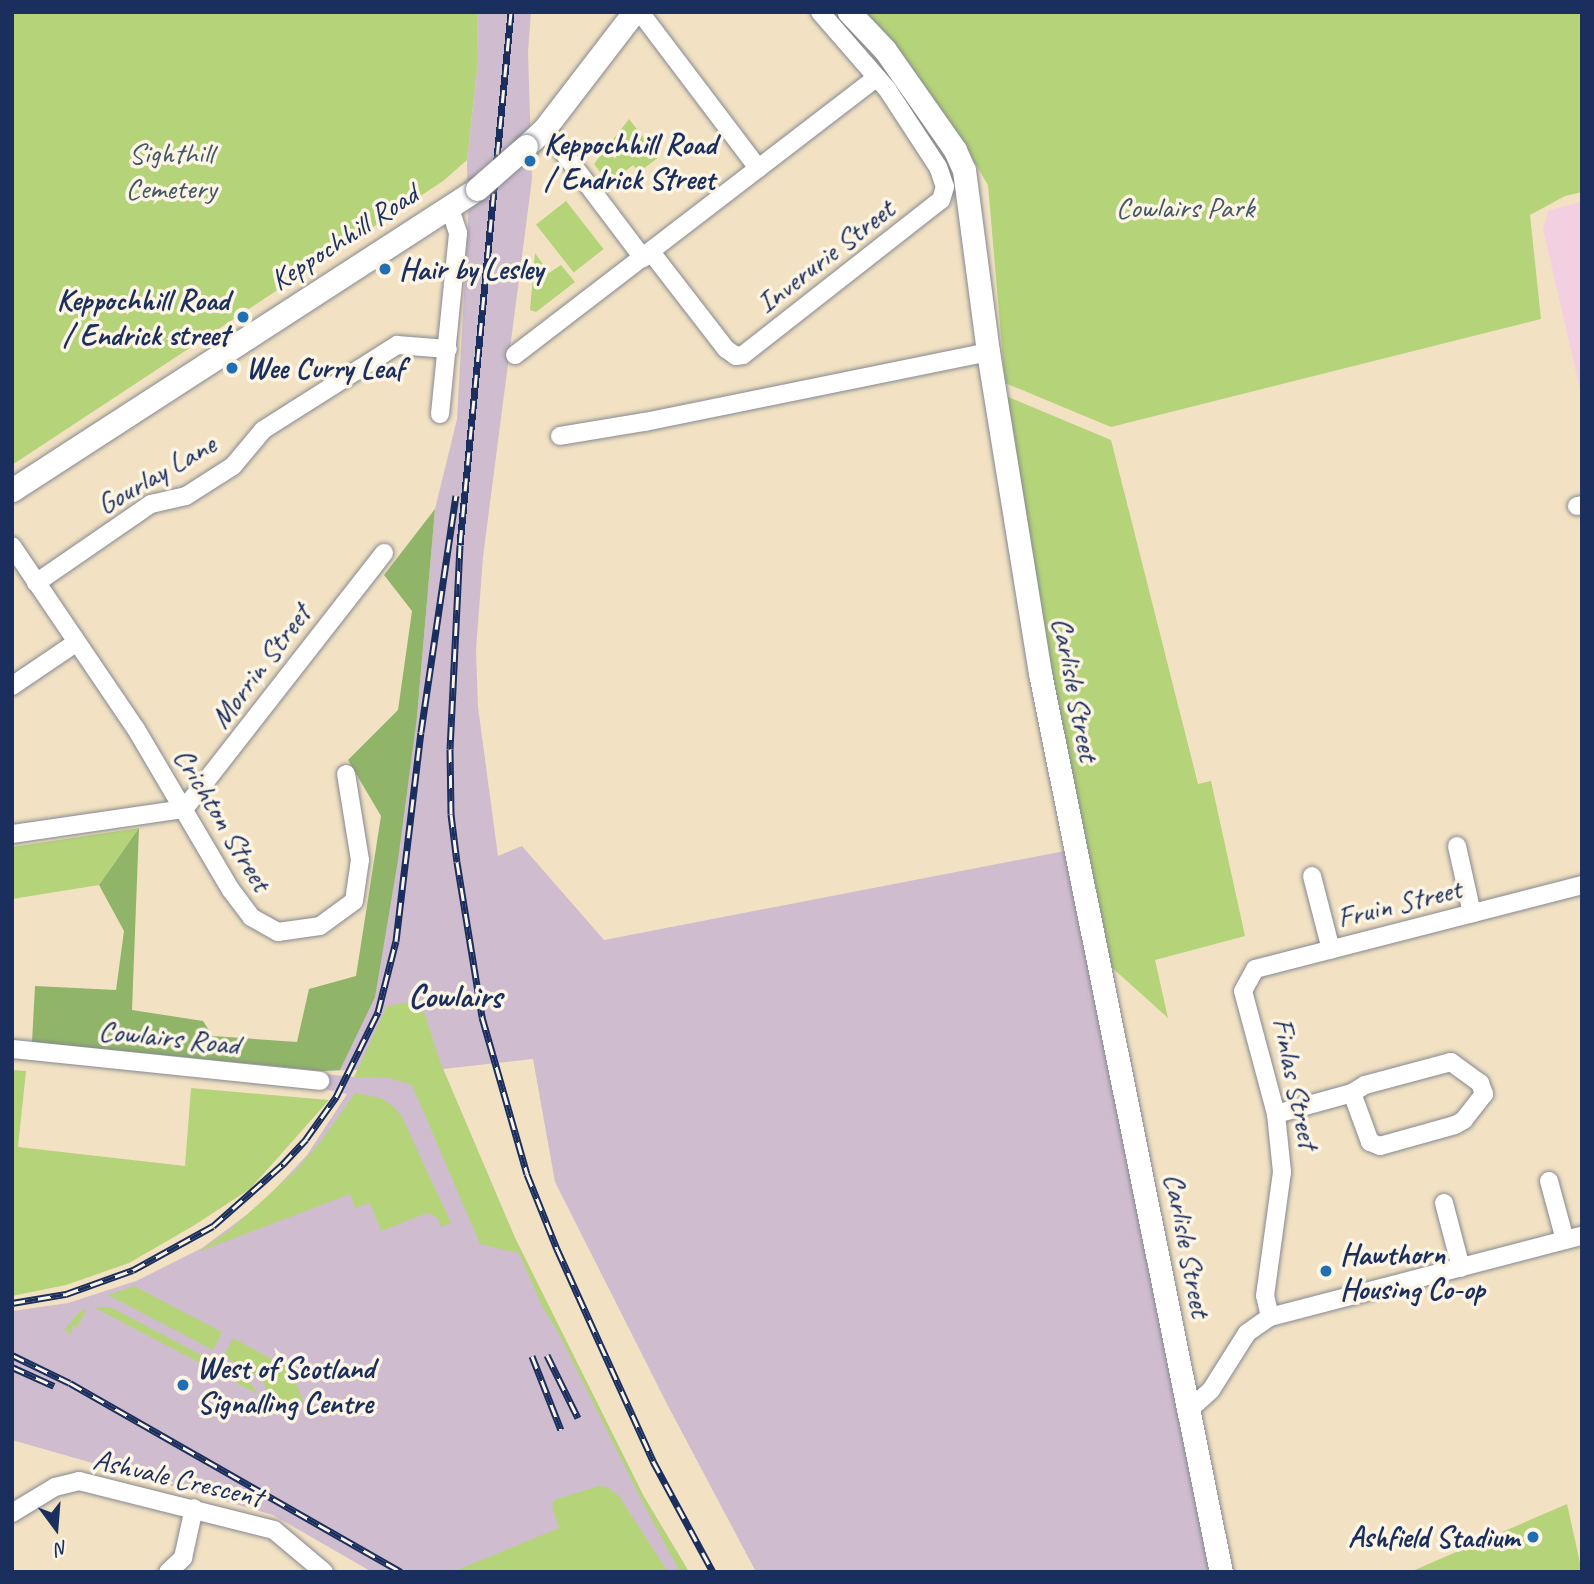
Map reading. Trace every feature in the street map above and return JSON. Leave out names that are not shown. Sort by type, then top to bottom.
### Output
[{"type":"street","name":"Keppochhill Road","points":[[12,490],[477,189],[545,128],[634,12]]},
{"type":"street","points":[[640,12],[758,168]]},
{"type":"street","points":[[515,355],[877,76],[820,12]]},
{"type":"street","name":"Carlisle Street","points":[[849,12],[885,50],[955,150],[964,170],[988,352],[1040,673],[1189,1409]]},
{"type":"street","name":"Inverurie Street","points":[[647,255],[726,349],[736,356],[750,352],[935,206],[944,194],[945,187],[938,167],[877,76]]},
{"type":"street","points":[[545,128],[647,255]]},
{"type":"street","points":[[440,411],[458,233],[449,206]]},
{"type":"street","name":"Gourlay Lane","points":[[36,583],[151,504],[187,496],[233,466],[263,430],[397,345],[448,348]]},
{"type":"street","points":[[559,436],[645,422],[988,352]]},
{"type":"street","name":"Crichton Street","points":[[12,546],[136,729],[230,890],[251,917],[278,932],[320,926],[354,901],[360,860],[346,774]]},
{"type":"street","name":"Morrin Street","points":[[184,809],[384,553]]},
{"type":"street","points":[[12,686],[77,642]]},
{"type":"street","points":[[12,834],[184,809]]},
{"type":"street","points":[[1457,846],[1472,913]]},
{"type":"street","points":[[1312,876],[1331,950]]},
{"type":"street","name":"Fruin Street","points":[[1243,991],[1255,969],[1582,885]]},
{"type":"street","name":"Finlas Street","points":[[1243,991],[1276,1114],[1282,1172],[1265,1296],[1270,1317]]},
{"type":"street","name":"Cowlairs Road","points":[[12,1049],[320,1081]]},
{"type":"street","points":[[1276,1114],[1352,1093],[1365,1085],[1451,1062],[1480,1083],[1484,1094],[1465,1120],[1380,1146],[1370,1142],[1352,1093]]},
{"type":"street","points":[[1221,1572],[1189,1409],[1211,1390],[1247,1333],[1270,1317],[1573,1238],[1549,1181]]},
{"type":"street","points":[[1444,1203],[1461,1268]]},
{"type":"street","name":"Ashvale Crescent","points":[[12,1513],[55,1488],[79,1480],[274,1530],[324,1572]]},
{"type":"street","points":[[169,1572],[183,1558],[194,1508]]},
{"type":"shaded area","points":[[477,12],[531,12],[528,52],[532,179],[483,557],[476,650],[478,707],[498,856],[522,846],[604,940],[1075,849],[1219,1572],[756,1572],[667,1404],[555,1182],[533,1059],[443,1069],[515,1238],[643,1495],[689,1572],[372,1572],[273,1515],[12,1440],[12,1311],[68,1303],[136,1281],[202,1248],[261,1204],[307,1155],[347,1094],[314,1087],[315,1073],[354,1077],[358,1070],[323,1071],[340,1069],[417,717],[435,509],[457,419],[468,224],[467,160],[478,60]]},
{"type":"shaded area","points":[[1582,202],[1582,398],[1543,229],[1549,210]]},
{"type":"green space","name":"Sighthill Cemetery","points":[[12,12],[477,12],[478,60],[467,160],[443,181],[12,465]]},
{"type":"green space","name":"Cowlairs Park","points":[[864,12],[1582,12],[1582,192],[1565,196],[1530,215],[1541,319],[1111,427],[1005,383],[988,185],[966,148]]},
{"type":"green space","points":[[629,119],[659,157],[639,172],[633,165],[609,184],[594,164]]},
{"type":"green space","points":[[566,201],[604,249],[574,272],[536,224]]},
{"type":"green space","points":[[535,253],[549,273],[561,265],[575,282],[536,312],[530,310]]},
{"type":"green space","points":[[994,391],[1111,440],[1198,784],[1211,781],[1245,936],[1155,960],[1168,1018],[1097,954]]},
{"type":"green space","points":[[435,509],[417,717],[398,860],[375,997],[340,1070],[323,1071],[32,1042],[35,986],[116,990],[124,931],[99,885],[139,828],[132,1010],[203,1021],[213,1036],[297,1042],[309,989],[356,976],[381,816],[348,760],[398,710],[412,611],[384,575]]},
{"type":"green space","points":[[139,828],[99,885],[12,899],[12,847]]},
{"type":"green space","points":[[420,1000],[441,1064],[515,1238],[643,1495],[689,1572],[680,1572],[641,1499],[558,1332],[543,1308],[519,1253],[480,1244],[412,1085],[389,1078],[354,1077],[387,1006]]},
{"type":"green space","points":[[12,1070],[26,1071],[18,1147],[185,1166],[191,1088],[329,1100],[250,1189],[193,1226],[129,1263],[66,1285],[12,1296]]},
{"type":"green space","points":[[355,1093],[380,1098],[393,1106],[402,1117],[451,1223],[441,1227],[438,1218],[427,1213],[381,1231],[370,1203],[355,1208],[350,1194],[198,1252],[230,1230],[297,1169]]},
{"type":"green space","points":[[134,1286],[222,1332],[213,1350],[108,1295]]},
{"type":"green space","points":[[93,1307],[110,1307],[207,1358],[204,1365]]},
{"type":"green space","points":[[87,1309],[77,1327],[72,1326],[72,1335],[64,1330],[80,1311]]},
{"type":"green space","points":[[233,1338],[290,1369],[303,1401],[293,1417],[276,1409],[261,1378],[224,1356]]},
{"type":"green space","points":[[219,1365],[249,1381],[258,1394],[215,1372]]},
{"type":"green space","points":[[599,1486],[607,1487],[619,1496],[668,1572],[452,1572],[559,1528],[552,1507],[554,1500]]},
{"type":"green space","name":"Ashfield Stadium","points":[[1567,1504],[1582,1572],[1410,1572]]},
{"type":"railway","points":[[511,12],[460,545],[450,749],[451,814],[457,862],[482,1017],[527,1174],[557,1249],[653,1461],[713,1572]]},
{"type":"railway","points":[[12,1303],[66,1294],[133,1270],[213,1226],[283,1164],[306,1139],[336,1097],[378,1012],[396,941],[421,732],[456,496]]},
{"type":"railway","points":[[12,1355],[70,1383],[401,1572]]},
{"type":"railway","points":[[547,1355],[578,1418]]},
{"type":"railway","points":[[532,1356],[561,1430]]},
{"type":"railway","points":[[12,1367],[54,1386]]},
{"type":"place","name":"Keppochhill Road / Endrick Street","points":[[530,161]]},
{"type":"place","name":"Hair by Lesley","points":[[385,269]]},
{"type":"place","name":"Keppochhill Road / Endrick street","points":[[243,317]]},
{"type":"place","name":"Wee Curry Leaf","points":[[232,368]]},
{"type":"place","name":"Hawthorn Housing Co-op","points":[[1326,1271]]},
{"type":"place","name":"West of Scotland Signalling Centre","points":[[183,1385]]},
{"type":"place","name":"Ashfield Stadium","points":[[1533,1537]]},
{"type":"district","name":"Cowlairs","points":[[455,997]]}]
